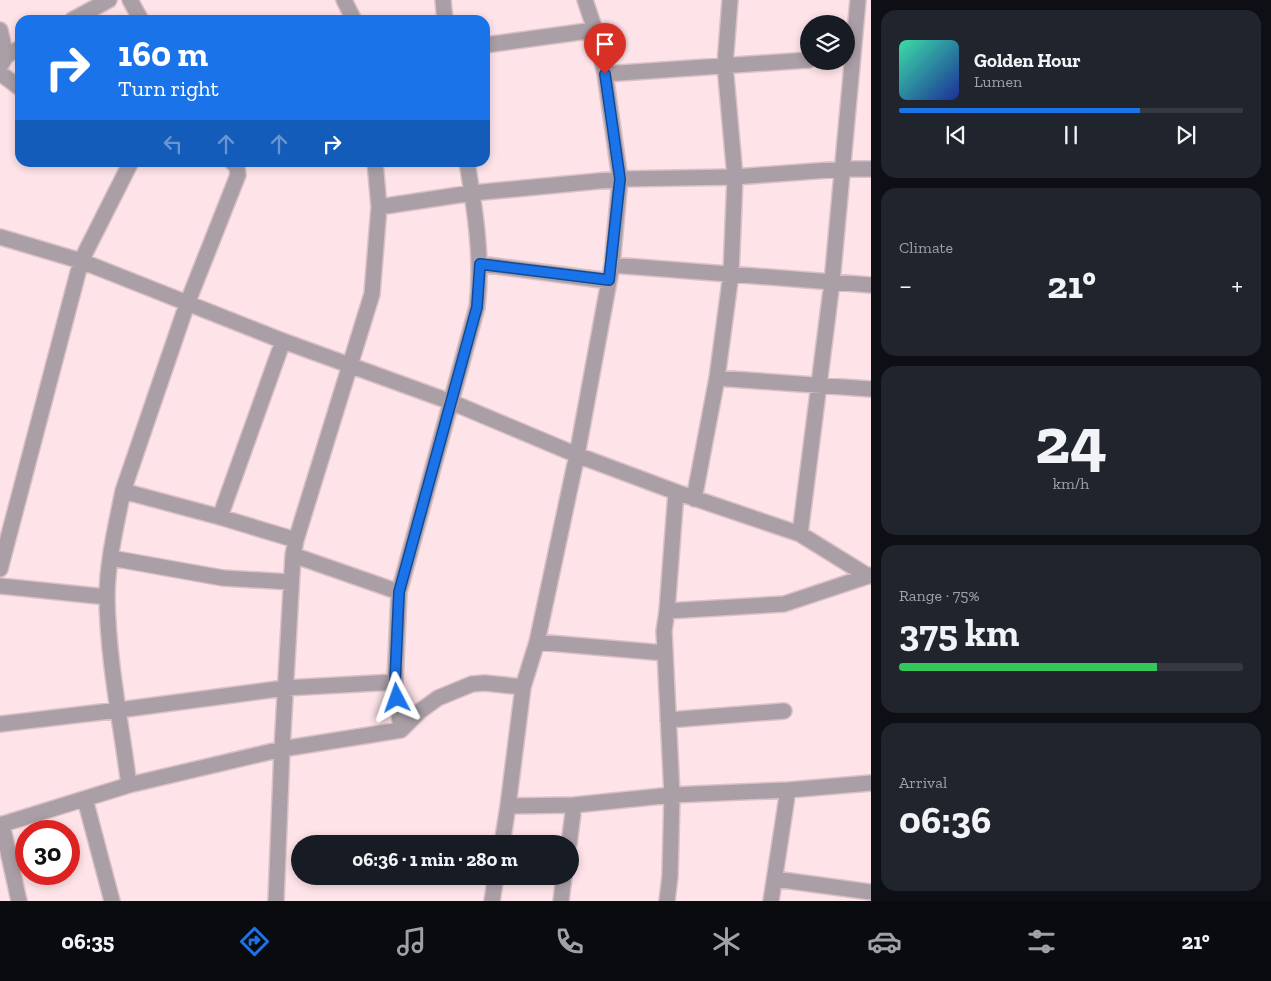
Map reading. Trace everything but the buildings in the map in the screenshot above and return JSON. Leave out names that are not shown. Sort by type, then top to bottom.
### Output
[{"type":"street","points":[[81,15],[109,0]]},
{"type":"street","points":[[130,0],[138,15]]},
{"type":"street","points":[[344,0],[352,15]]},
{"type":"street","points":[[442,0],[444,15]]},
{"type":"street","points":[[503,835],[523,687],[537,642],[576,455],[612,265],[620,179],[605,74],[595,30],[585,0]]},
{"type":"street","points":[[694,499],[717,378],[730,274],[735,177],[725,66],[730,0]]},
{"type":"street","points":[[855,46],[864,24],[858,0]]},
{"type":"street","points":[[0,30],[3,61]]},
{"type":"street","points":[[490,44],[595,30]]},
{"type":"street","points":[[3,61],[15,52]]},
{"type":"street","points":[[605,74],[800,61]]},
{"type":"street","points":[[800,534],[832,282],[843,169],[849,70]]},
{"type":"street","points":[[0,73],[15,84]]},
{"type":"street","points":[[0,569],[81,261],[128,167]]},
{"type":"street","points":[[129,785],[111,661],[107,597],[111,558],[122,492],[187,304],[238,176],[237,167]]},
{"type":"street","points":[[276,901],[290,582],[295,548],[372,294],[379,207],[375,167]]},
{"type":"street","points":[[401,730],[395,682],[399,592],[477,307],[480,264],[468,167]]},
{"type":"street","points":[[379,207],[472,193],[620,179],[735,177],[843,169],[871,170]]},
{"type":"street","points":[[0,237],[81,261],[283,341],[451,402],[576,455],[694,499],[800,534],[869,576]]},
{"type":"street","points":[[480,264],[609,280]]},
{"type":"street","points":[[612,265],[871,285]]},
{"type":"street","points":[[220,518],[283,341]]},
{"type":"street","points":[[717,378],[871,389]]},
{"type":"street","points":[[122,492],[220,518],[399,592]]},
{"type":"street","points":[[668,901],[672,795],[664,631],[676,492]]},
{"type":"street","points":[[111,558],[223,578],[290,582]]},
{"type":"street","points":[[667,611],[784,604],[869,576]]},
{"type":"street","points":[[0,586],[107,597]]},
{"type":"street","points":[[537,642],[665,653]]},
{"type":"street","points":[[0,724],[285,688],[395,682]]},
{"type":"street","points":[[19,901],[1,825],[129,785],[282,749],[401,730],[432,702],[472,684],[485,683],[523,687]]},
{"type":"street","points":[[668,720],[784,711]]},
{"type":"street","points":[[508,806],[574,804],[672,795],[788,790],[871,783]]},
{"type":"street","points":[[771,901],[788,790]]},
{"type":"street","points":[[85,798],[112,901]]},
{"type":"street","points":[[570,835],[574,804]]},
{"type":"street","points":[[774,879],[871,892]]},
{"type":"street","points":[[492,901],[495,885]]},
{"type":"street","points":[[561,901],[563,885]]},
{"type":"route","points":[[397,698],[395,682],[399,592],[477,307],[480,264],[609,280],[620,179],[605,74]]}]
